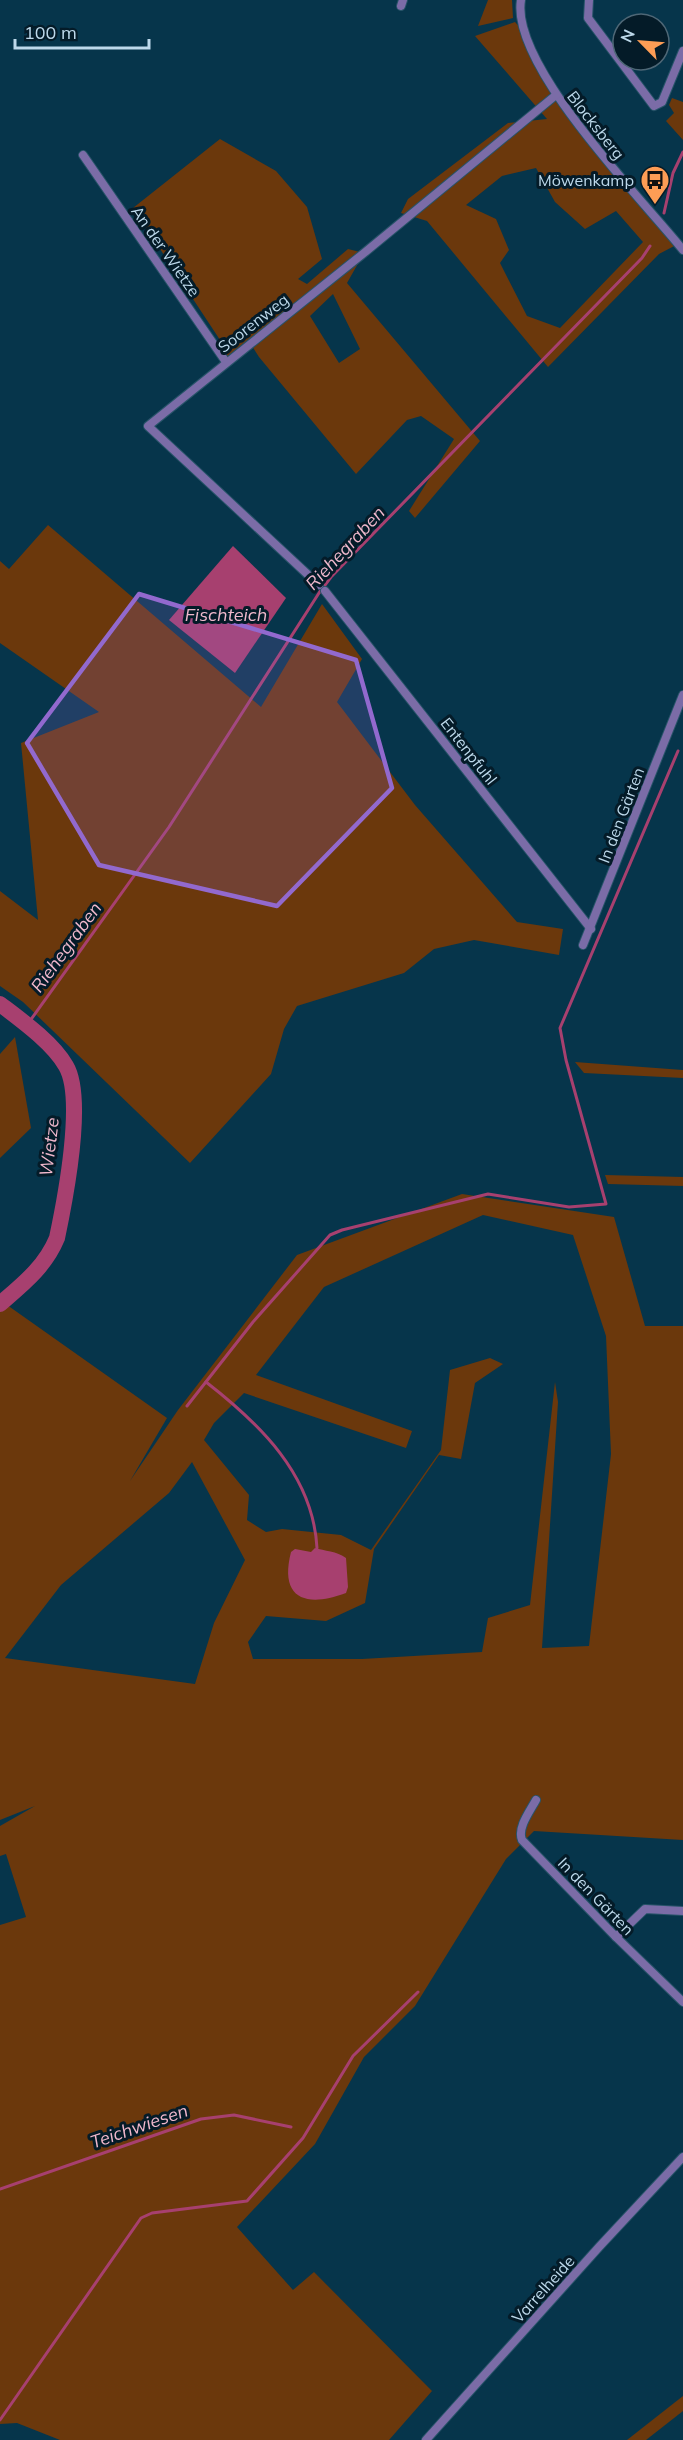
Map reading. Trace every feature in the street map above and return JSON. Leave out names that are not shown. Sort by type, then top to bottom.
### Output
[{"type":"street","name":"Blocksberg","points":[[521,0],[519,9],[522,30],[556,94],[609,164],[681,245]]},
{"type":"street","points":[[589,0],[588,18],[654,106],[662,102],[683,51]]},
{"type":"street","name":"Soorenweg","points":[[322,588],[148,426],[364,254],[556,94]]},
{"type":"street","name":"An der Wietze","points":[[83,155],[226,362]]},
{"type":"street","name":"Entenpfuhl","points":[[322,588],[591,928]]},
{"type":"street","name":"In den Gärten","points":[[583,945],[683,695]]},
{"type":"street","name":"In den Gärten","points":[[536,1800],[522,1829],[520,1835],[522,1840],[683,2002]]},
{"type":"street","points":[[616,1937],[645,1909],[683,1911]]},
{"type":"street","name":"Varrelheide","points":[[426,2440],[683,2157]]},
{"type":"highlighted area","points":[[139,594],[356,660],[392,788],[277,906],[99,865],[27,743]]},
{"type":"shaded area","points":[[488,0],[512,0],[513,18],[478,26]]},
{"type":"shaded area","points":[[515,22],[522,30],[556,95],[678,244],[659,254],[548,367],[427,221],[401,213],[408,199],[508,123],[547,119],[475,36]],"holes":[[[536,168],[555,202],[585,229],[616,211],[643,242],[560,328],[527,316],[500,263],[509,250],[496,219],[466,205],[502,176]]]},
{"type":"shaded area","points":[[672,98],[683,102],[683,140],[666,121],[674,113],[669,105]]},
{"type":"shaded area","points":[[220,139],[276,171],[307,207],[322,259],[298,279],[307,284],[348,249],[364,253],[347,283],[480,441],[415,518],[409,511],[454,439],[421,416],[407,420],[356,474],[259,357],[250,343],[226,362],[222,343],[133,208]],"holes":[[[333,294],[360,349],[339,363],[310,316]]]},
{"type":"shaded area","points":[[48,525],[261,707],[322,604],[362,659],[337,702],[415,805],[517,922],[563,929],[559,955],[474,940],[434,949],[404,973],[297,1006],[284,1029],[271,1074],[190,1163],[23,1002],[0,986],[0,891],[38,920],[21,743],[99,712],[0,643],[0,561],[9,569]]},
{"type":"shaded area","points":[[15,1037],[31,1128],[0,1158],[0,1054]]},
{"type":"shaded area","points":[[575,1062],[683,1070],[683,1078],[584,1073]]},
{"type":"shaded area","points":[[605,1175],[683,1177],[683,1186],[608,1184]]},
{"type":"shaded area","points":[[462,1194],[614,1217],[645,1326],[683,1326],[683,1840],[534,1831],[506,1859],[415,2006],[364,2057],[315,2144],[237,2227],[293,2290],[314,2272],[432,2391],[389,2440],[60,2440],[17,2423],[0,2424],[0,1925],[26,1917],[6,1854],[0,1856],[0,1826],[35,1806],[0,1820],[0,1300],[167,1418],[130,1481],[178,1410],[297,1255]],"holes":[[[483,1215],[573,1235],[606,1336],[611,1454],[589,1646],[542,1648],[558,1402],[555,1382],[530,1605],[488,1618],[482,1652],[362,1659],[253,1659],[248,1642],[266,1616],[326,1621],[365,1603],[374,1549],[439,1455],[461,1459],[475,1383],[503,1364],[490,1358],[450,1370],[441,1450],[371,1550],[341,1535],[282,1529],[266,1532],[247,1520],[249,1495],[204,1440],[214,1423],[244,1393],[406,1448],[412,1431],[256,1375],[324,1287]],[[192,1462],[245,1560],[214,1623],[195,1684],[5,1658],[61,1585],[169,1493]]]},
{"type":"shaded area","points":[[683,2396],[683,2411],[646,2440],[627,2440]]},
{"type":"water","name":"Fischteich","points":[[233,546],[286,598],[235,673],[169,620]]},
{"type":"water","points":[[315,1548],[346,1558],[348,1587],[346,1593],[319,1600],[299,1596],[293,1590],[288,1568],[291,1552],[295,1549],[311,1552]]},
{"type":"waterway","name":"Riehegraben","points":[[664,213],[673,173],[683,152]]},
{"type":"waterway","name":"Riehegraben","points":[[27,1025],[169,827],[331,577],[642,258],[650,246]]},
{"type":"waterway","points":[[187,1406],[253,1322],[330,1235],[342,1230],[488,1194],[569,1207],[606,1204],[566,1060],[560,1028],[678,751]]},
{"type":"waterway","name":"Wietze","points":[[0,1004],[36,1032],[60,1057],[71,1081],[74,1101],[72,1150],[57,1238],[40,1266],[0,1304]]},
{"type":"waterway","points":[[206,1382],[246,1415],[280,1453],[306,1497],[317,1548]]},
{"type":"waterway","points":[[0,2420],[141,2218],[152,2213],[247,2201],[303,2138],[353,2056],[418,1992]]},
{"type":"waterway","name":"Teichwiesen","points":[[0,2189],[201,2119],[234,2115],[291,2127]]},
{"type":"place","name":"Möwenkamp","points":[[655,206]]}]
